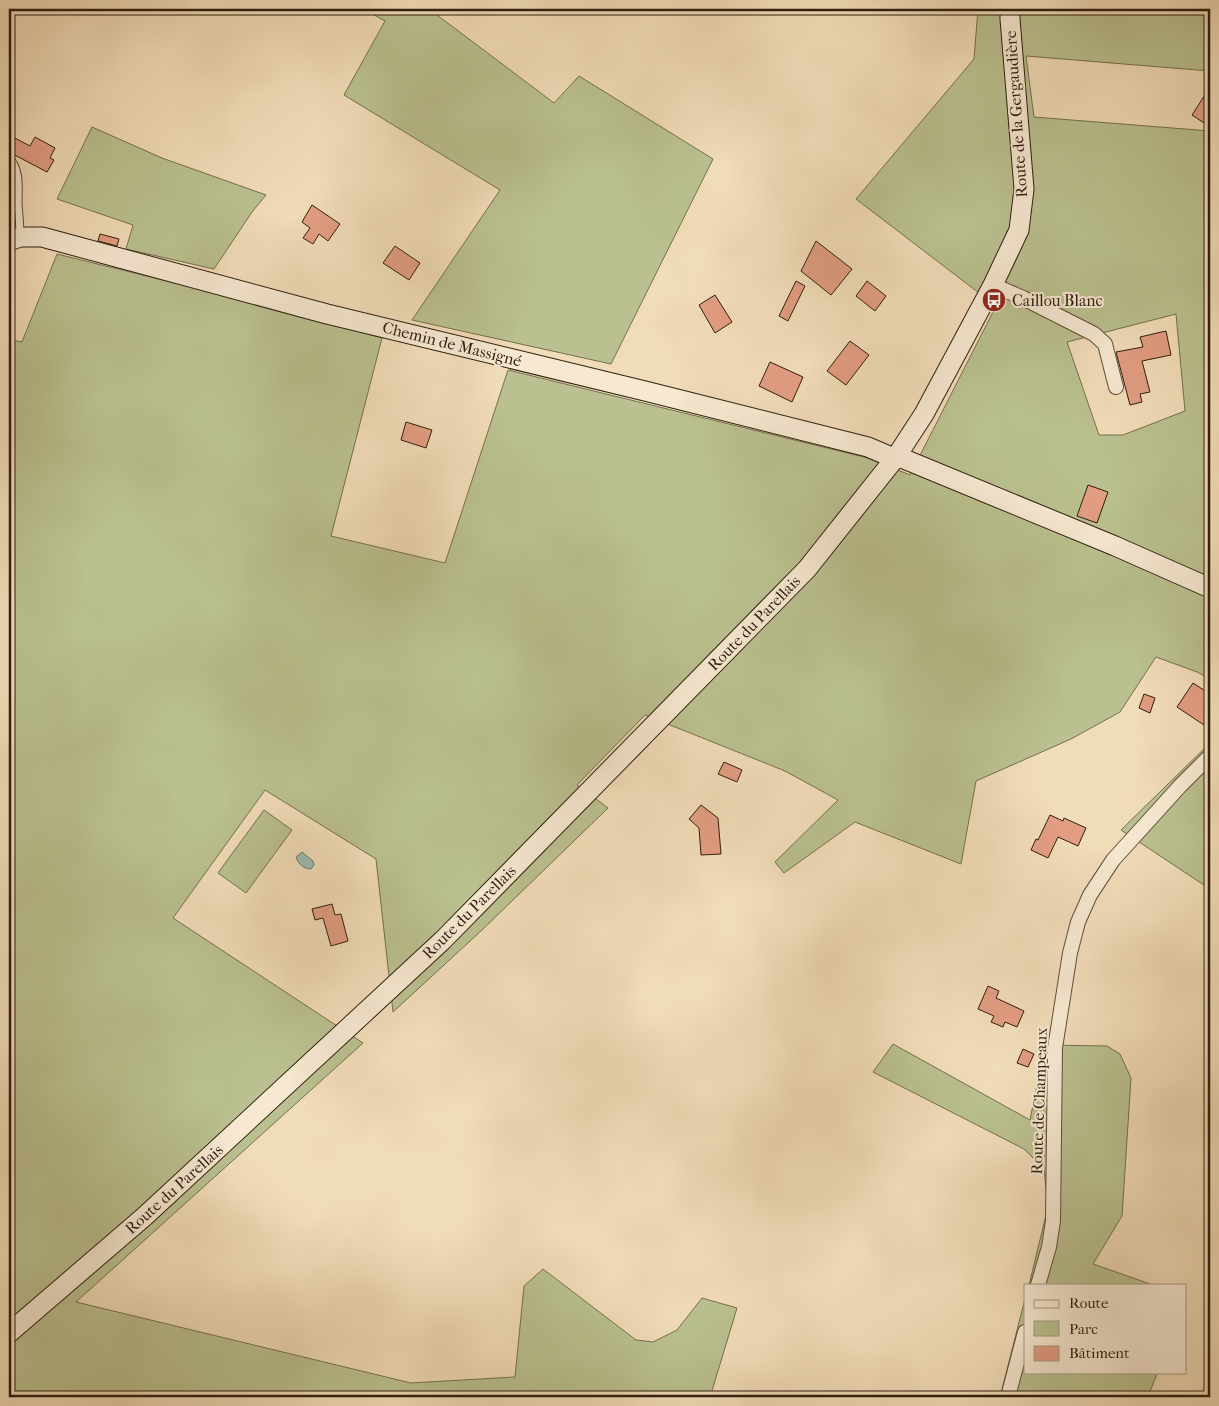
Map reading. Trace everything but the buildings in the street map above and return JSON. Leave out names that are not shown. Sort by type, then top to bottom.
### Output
[{"type":"street","name":"Route de la Gergaudière","points":[[896,457],[924,414],[993,285],[1018,230],[1024,190],[1010,9]]},
{"type":"street","name":"Chemin de Massigné","points":[[15,239],[42,237],[327,314],[858,444],[904,459],[1106,542],[1210,588]]},
{"type":"street","points":[[993,285],[1032,302],[1094,334],[1105,344],[1116,387]]},
{"type":"street","name":"Route du Parellais","points":[[9,1333],[145,1216],[443,940],[807,569],[896,457]]},
{"type":"street","name":"Route de Champeaux","points":[[1038,1284],[1054,1221],[1055,1048],[1070,953],[1078,922],[1090,895],[1113,860],[1210,756]]},
{"type":"street","points":[[1008,1397],[1024,1336]]},
{"type":"lane","points":[[9,158],[16,169],[19,183],[15,239]]},
{"type":"green space","points":[[363,9],[429,9],[554,103],[579,76],[713,159],[611,364],[412,320],[500,190],[344,95],[385,21]]},
{"type":"green space","points":[[978,9],[1210,9],[1210,71],[1026,56],[1034,117],[1210,131],[1210,679],[1197,672],[1156,657],[1120,712],[1071,739],[976,781],[961,864],[855,822],[784,873],[775,862],[838,800],[785,771],[645,715],[577,785],[608,808],[482,930],[393,1012],[376,859],[265,790],[173,918],[363,1043],[76,1302],[411,1383],[515,1377],[524,1286],[543,1269],[636,1340],[653,1342],[677,1330],[702,1298],[737,1308],[711,1394],[718,1397],[9,1397],[9,339],[22,342],[57,254],[236,298],[382,338],[331,536],[445,563],[508,370],[868,458],[910,475],[996,306],[856,199],[974,59]],"holes":[[[1176,314],[1185,411],[1123,435],[1099,435],[1067,342]]]},
{"type":"green space","points":[[92,127],[162,158],[266,195],[252,212],[214,269],[126,249],[133,225],[57,199]]},
{"type":"green space","points":[[1210,743],[1210,889],[1121,830]]},
{"type":"green space","points":[[264,810],[292,830],[246,893],[218,873]]},
{"type":"green space","points":[[893,1044],[1030,1120],[1045,1045],[1107,1046],[1120,1054],[1131,1078],[1122,1216],[1093,1264],[1150,1284],[1029,1284],[1048,1207],[1044,1169],[1024,1149],[873,1072]]},
{"type":"green space","points":[[1024,1303],[1024,1374],[1157,1374],[1148,1396],[1151,1397],[1000,1397]]},
{"type":"water","points":[[302,852],[313,861],[314,865],[311,869],[304,867],[297,860],[296,857]]},
{"type":"place","name":"Caillou Blanc","points":[[994,300]]}]
